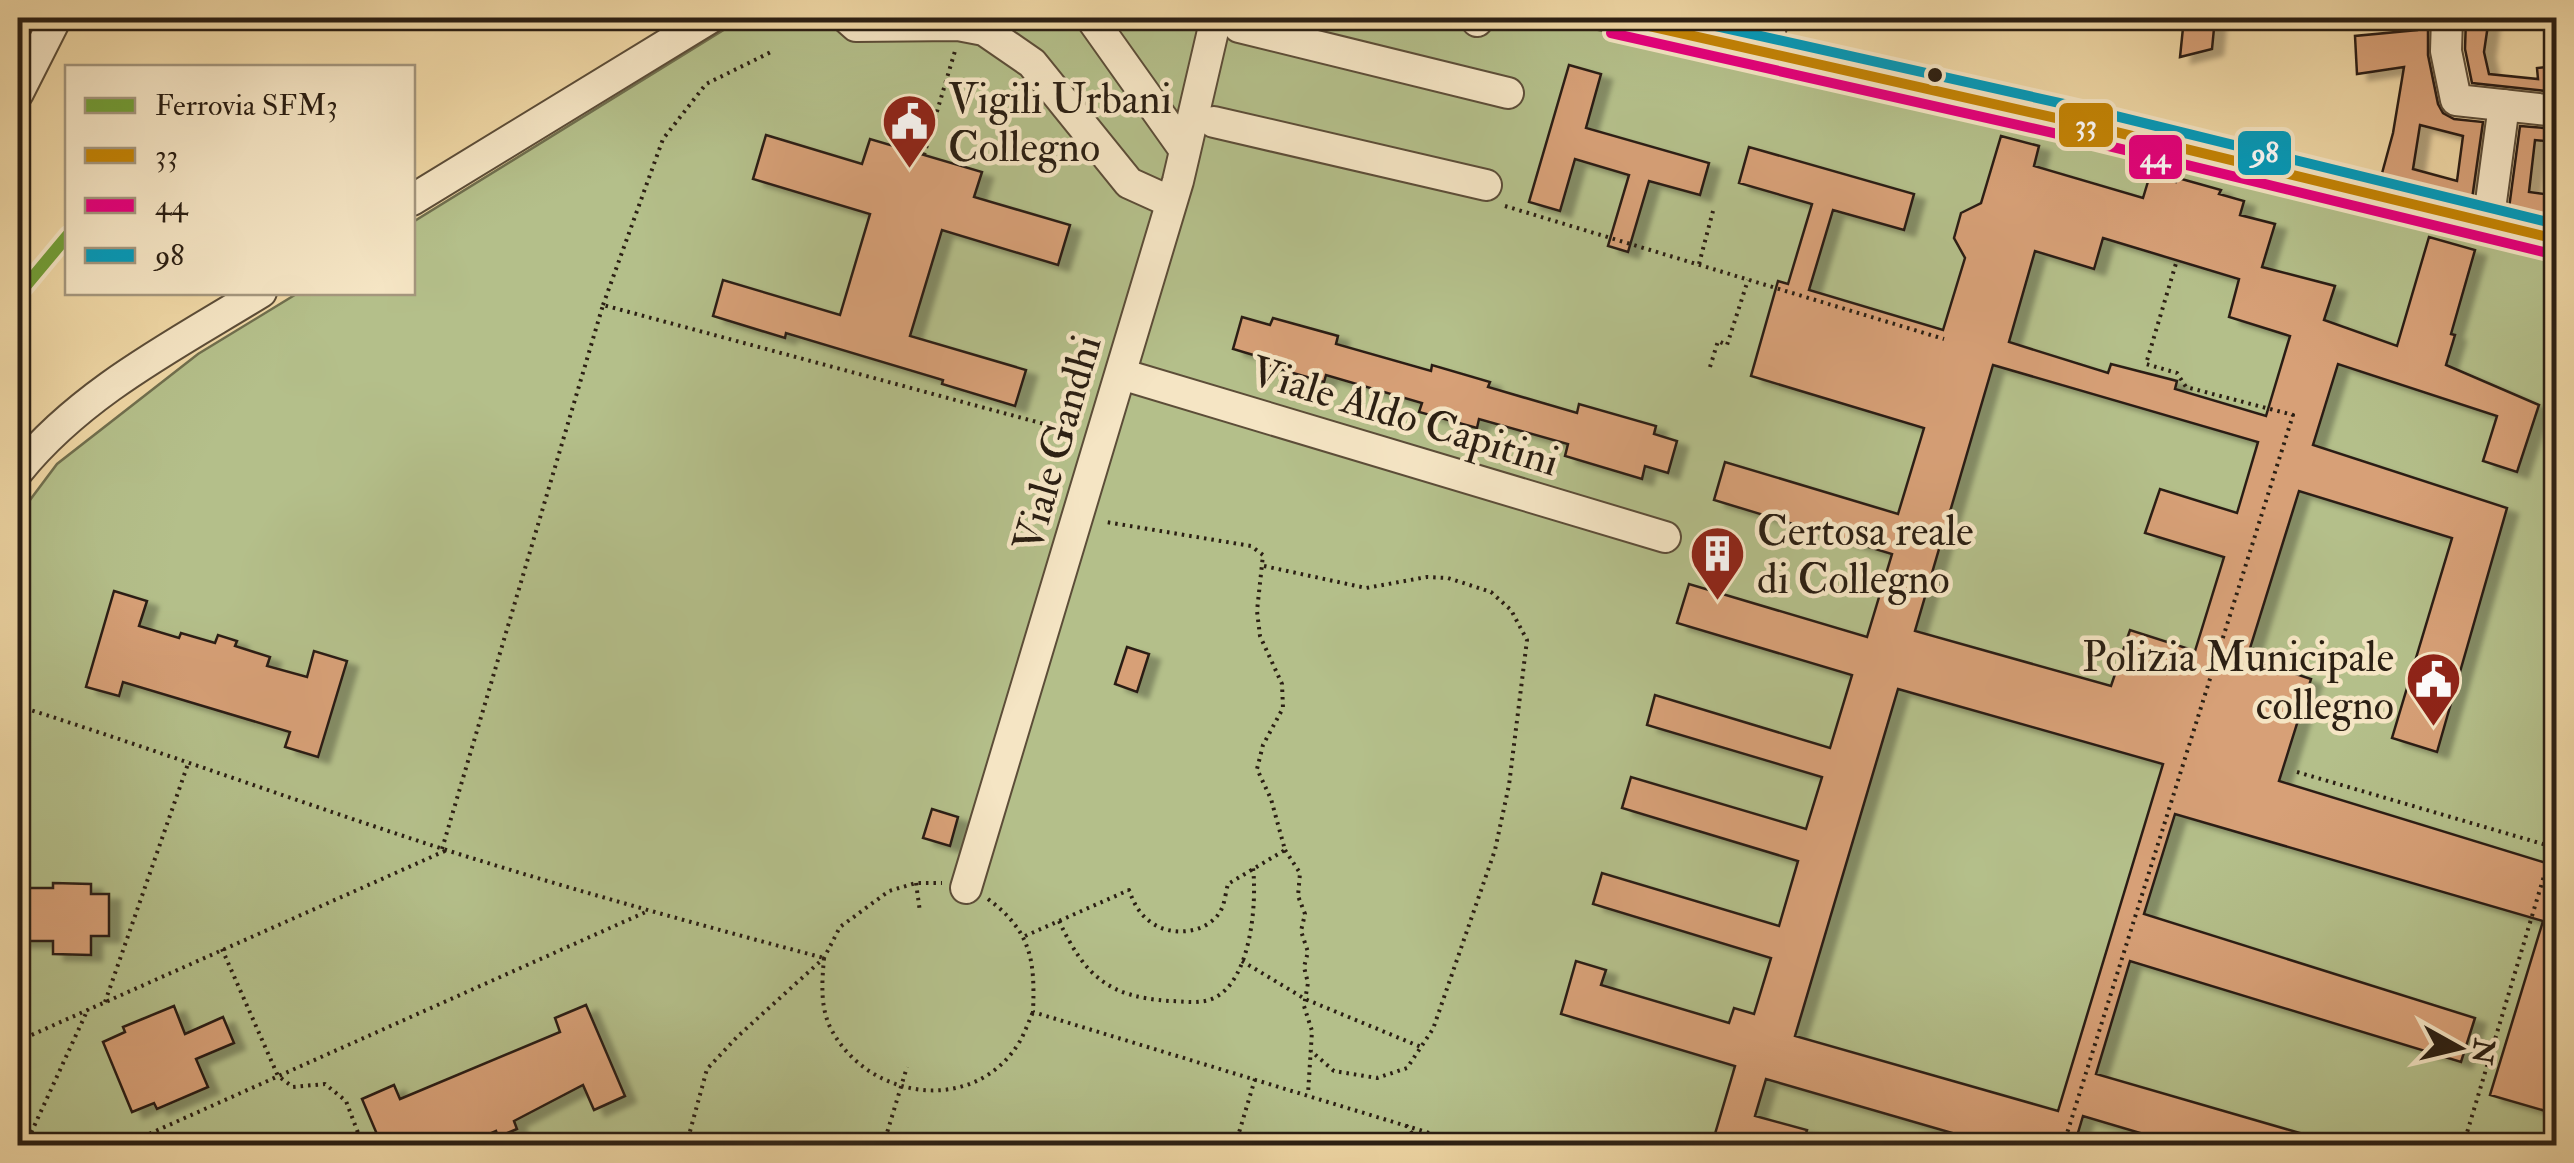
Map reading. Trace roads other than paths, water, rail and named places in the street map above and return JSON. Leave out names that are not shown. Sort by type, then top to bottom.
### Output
[{"type":"street","points":[[18,93],[56,18]]},
{"type":"street","points":[[415,198],[710,18]]},
{"type":"street","points":[[1091,18],[1184,149]]},
{"type":"street","points":[[1614,18],[2088,125],[2556,239]]},
{"type":"street","points":[[1764,51],[1772,18]]},
{"type":"street","points":[[2447,18],[2446,51],[2456,100],[2556,111]]},
{"type":"street","points":[[852,22],[1011,31],[1032,63],[1129,183],[1172,202]]},
{"type":"street","points":[[1228,22],[1508,93]]},
{"type":"street","name":"Viale Gandhi","points":[[966,888],[1102,441],[1184,149],[1228,22]]},
{"type":"street","points":[[2488,224],[2504,106]]},
{"type":"street","points":[[1214,122],[1496,195]]},
{"type":"street","points":[[18,471],[45,438],[118,380],[256,295]]},
{"type":"street","name":"Viale Aldo Capitini","points":[[1121,374],[1665,537]]},
{"type":"rail line","name":"SFM3","points":[[18,295],[65,239]]},
{"type":"place","name":"Vigili Urbani Collegno","points":[[909,171]]},
{"type":"place","name":"Certosa reale di Collegno","points":[[1718,603]]},
{"type":"place","name":"Polizia Municipale collegno","points":[[2433,729]]}]
